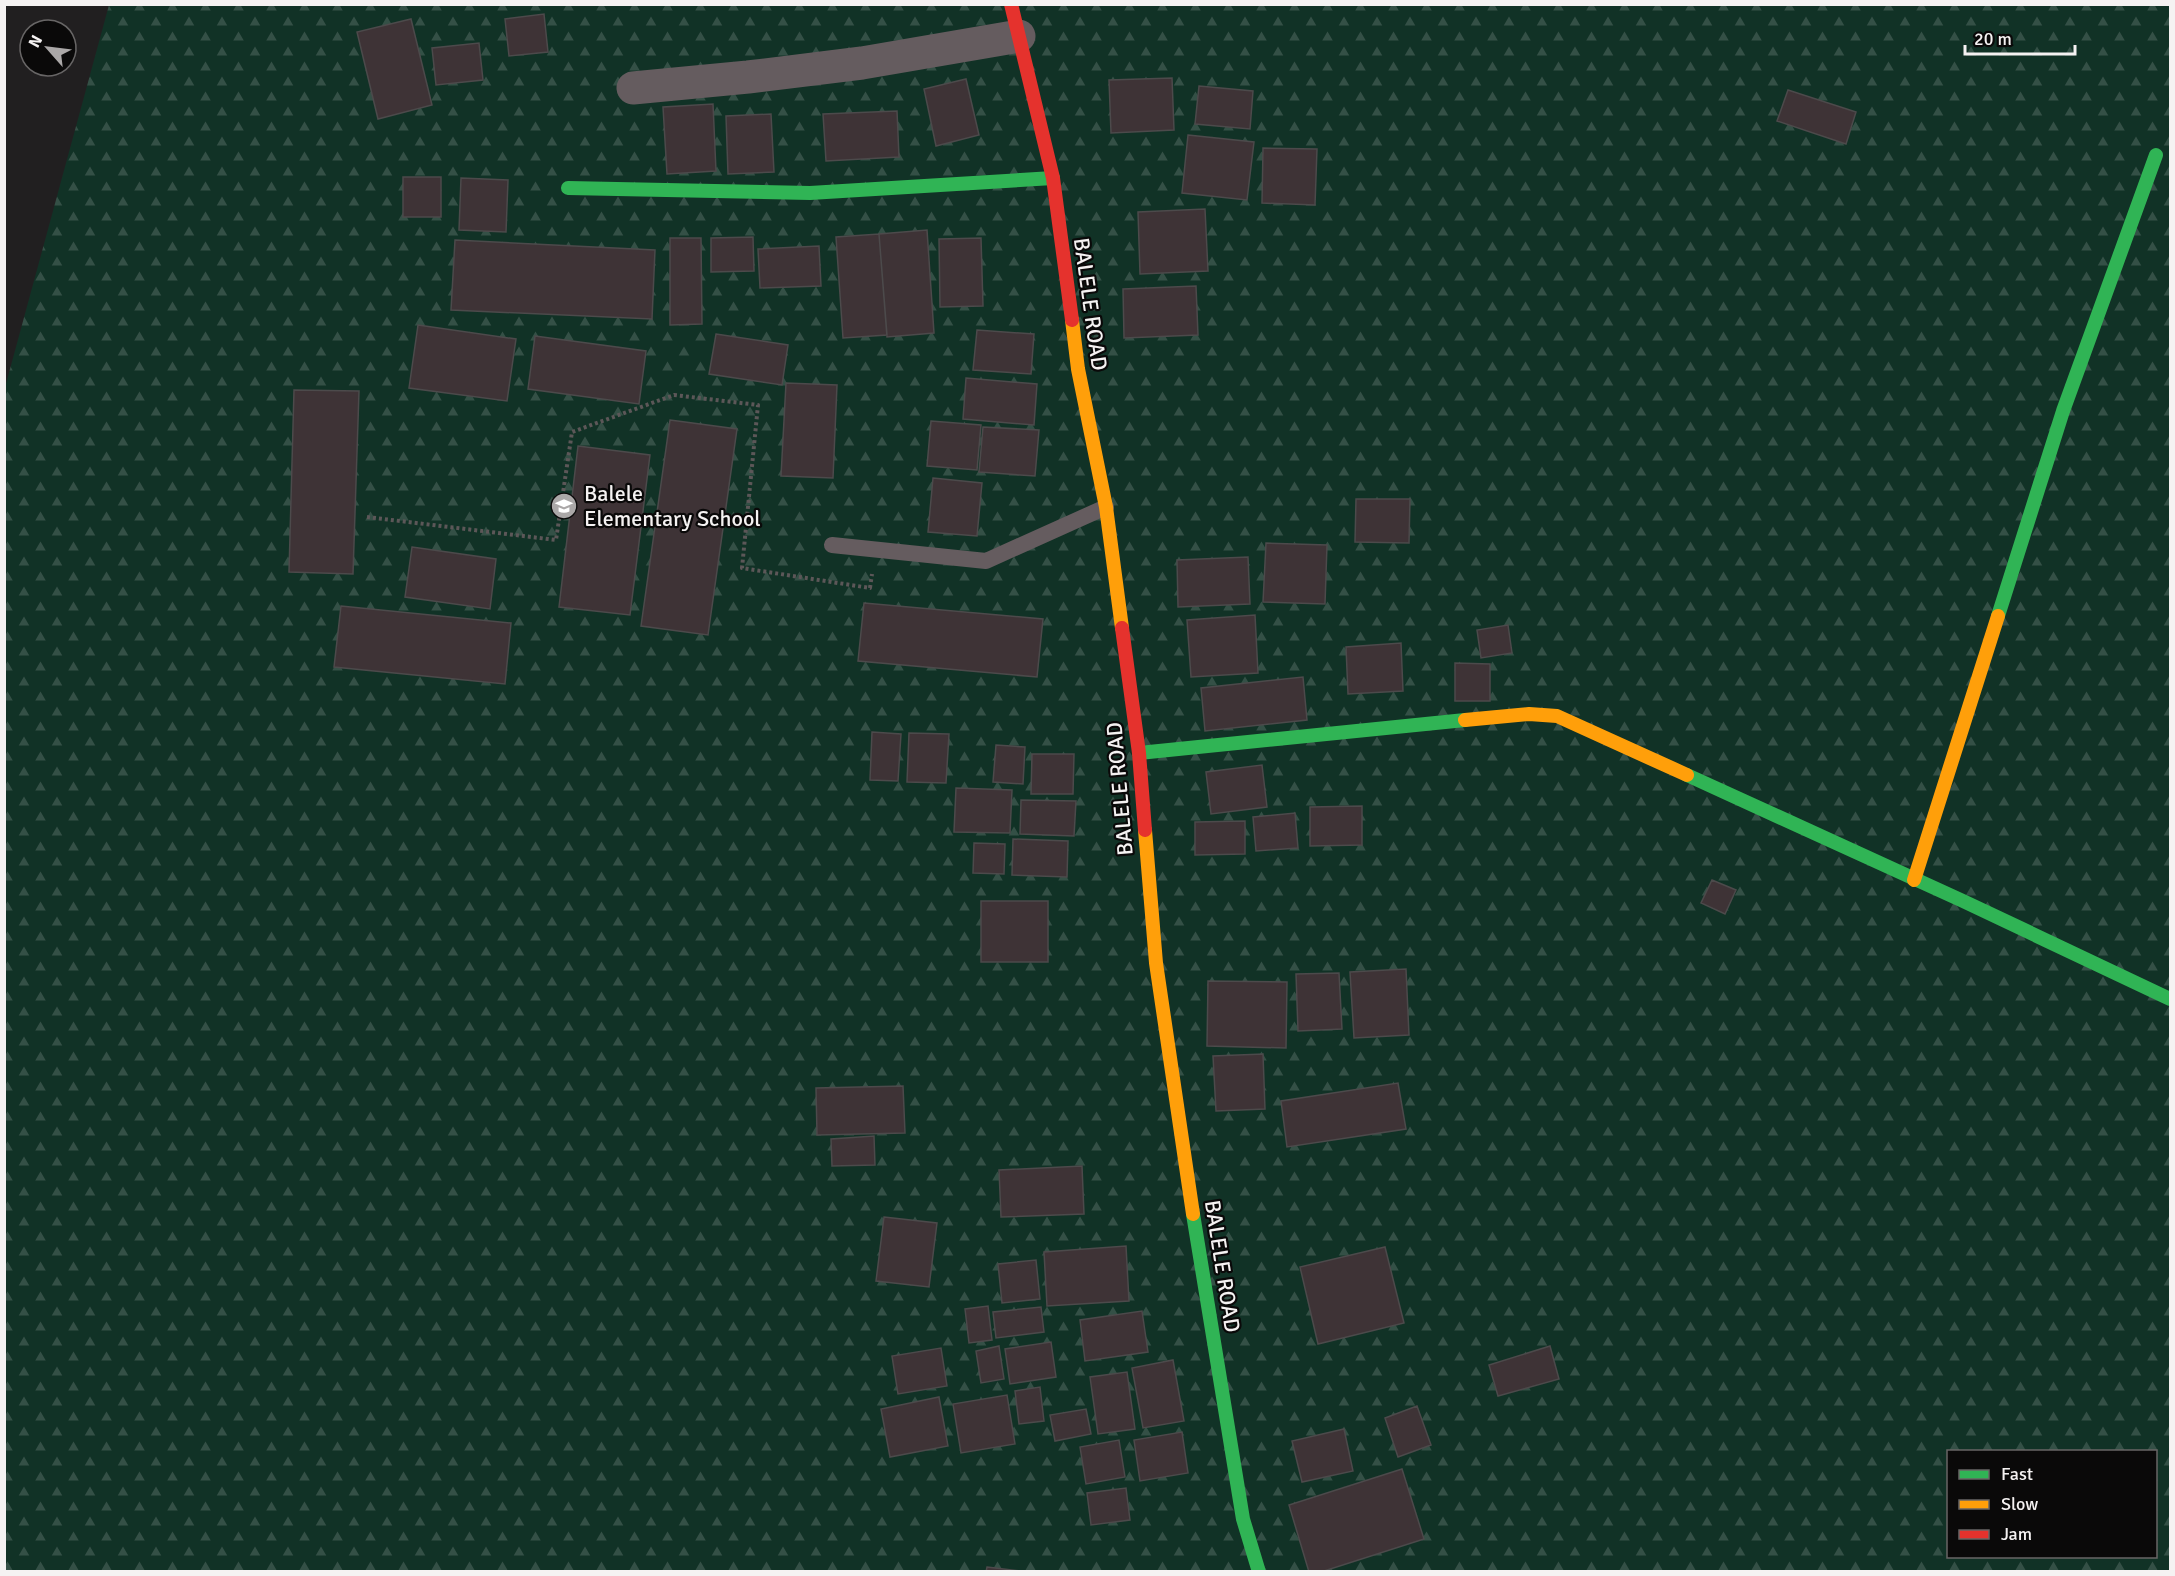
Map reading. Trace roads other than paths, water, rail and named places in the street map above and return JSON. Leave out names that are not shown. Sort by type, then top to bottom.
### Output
[{"type":"street","name":"BALELE ROAD","points":[[1011,4],[1053,178],[1078,369],[1106,507],[1139,753],[1156,963],[1185,1166],[1243,1519],[1259,1572]]},
{"type":"street","points":[[633,88],[862,63],[1018,36]]},
{"type":"street","points":[[1914,879],[2063,411],[2156,155]]},
{"type":"street","points":[[568,188],[810,193],[1053,178]]},
{"type":"street","points":[[1139,753],[1529,714],[1557,717],[1914,879],[2170,999]]},
{"type":"lane","points":[[832,545],[986,561],[1106,507]]},
{"type":"place","name":"Balele Elementary School","points":[[564,506]]}]
